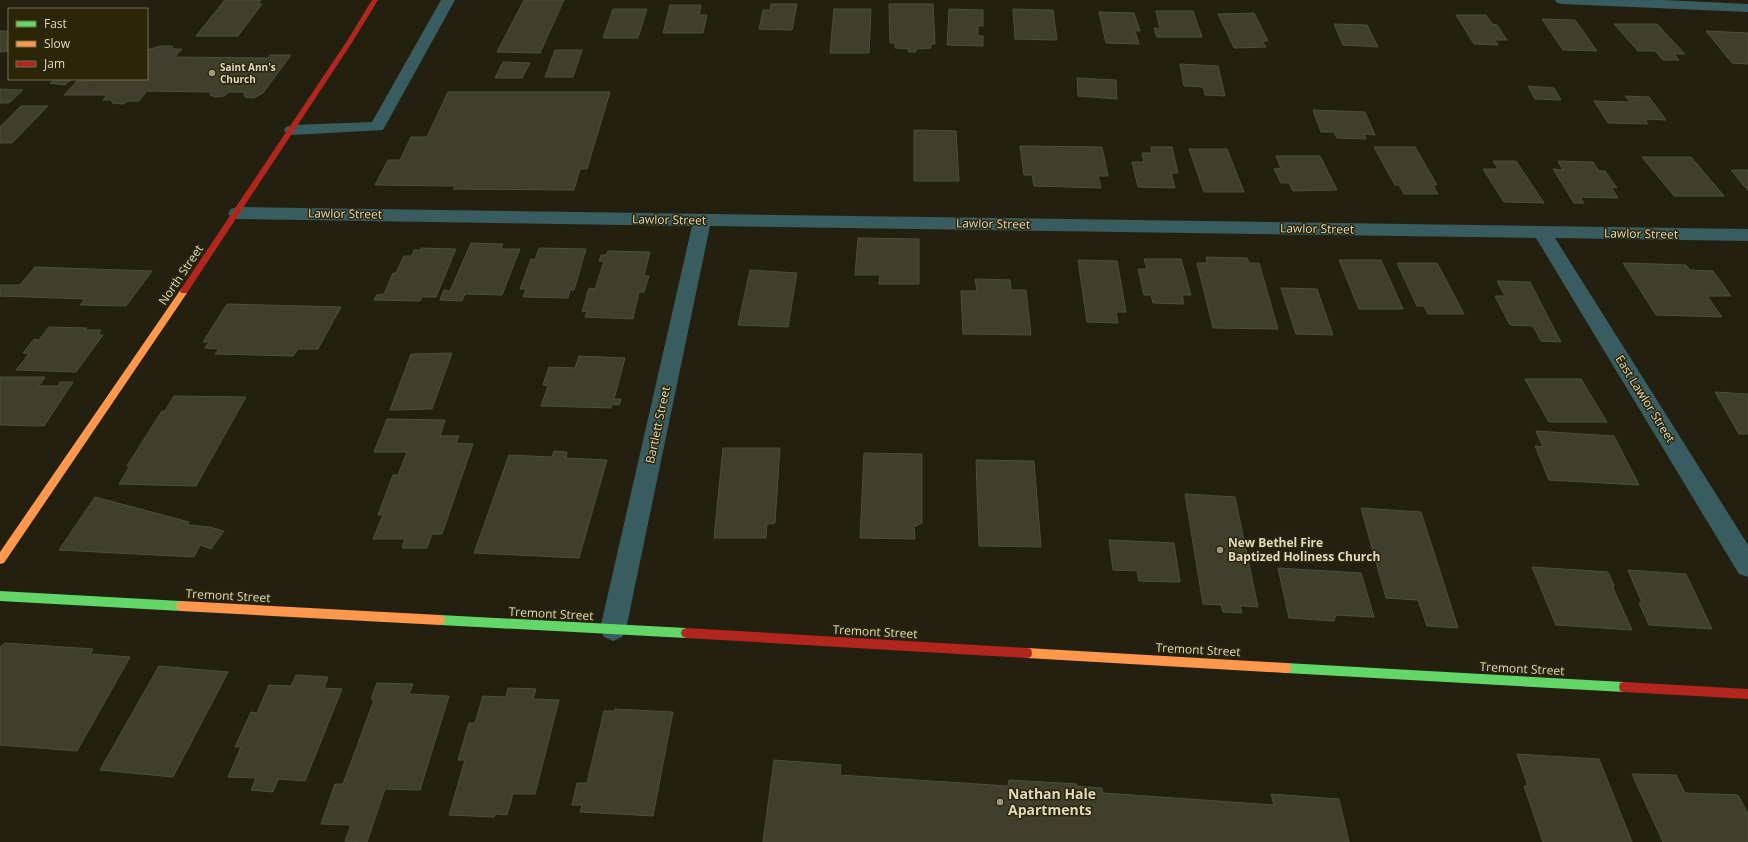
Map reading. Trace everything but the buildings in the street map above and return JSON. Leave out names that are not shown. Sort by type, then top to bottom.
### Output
[{"type":"street","name":"North Street","points":[[0,560],[237,213],[375,0]]},
{"type":"street","points":[[1562,0],[1748,8]]},
{"type":"street","name":"Lawlor Street","points":[[237,213],[1748,235]]},
{"type":"street","name":"Bartlett Street","points":[[613,629],[702,220]]},
{"type":"street","name":"East Lawlor Street","points":[[1542,232],[1748,566]]},
{"type":"street","name":"Tremont Street","points":[[0,596],[613,629],[1748,694]]},
{"type":"lane","points":[[292,130],[377,127],[448,0]]},
{"type":"traffic: fast","points":[[0,596],[181,606]]},
{"type":"traffic: fast","points":[[440,620],[686,633]]},
{"type":"traffic: fast","points":[[1286,668],[1624,687]]},
{"type":"traffic: slow","points":[[0,560],[184,291]]},
{"type":"traffic: slow","points":[[181,606],[440,620]]},
{"type":"traffic: slow","points":[[1027,653],[1286,668]]},
{"type":"traffic: jam","points":[[184,291],[350,41],[375,0]]},
{"type":"traffic: jam","points":[[686,633],[1027,653]]},
{"type":"traffic: jam","points":[[1624,687],[1748,694]]},
{"type":"place","name":"Saint Ann's Church","points":[[212,73]]},
{"type":"place","name":"New Bethel Fire Baptized Holiness Church","points":[[1220,550]]},
{"type":"place","name":"Nathan Hale Apartments","points":[[1000,802]]}]
